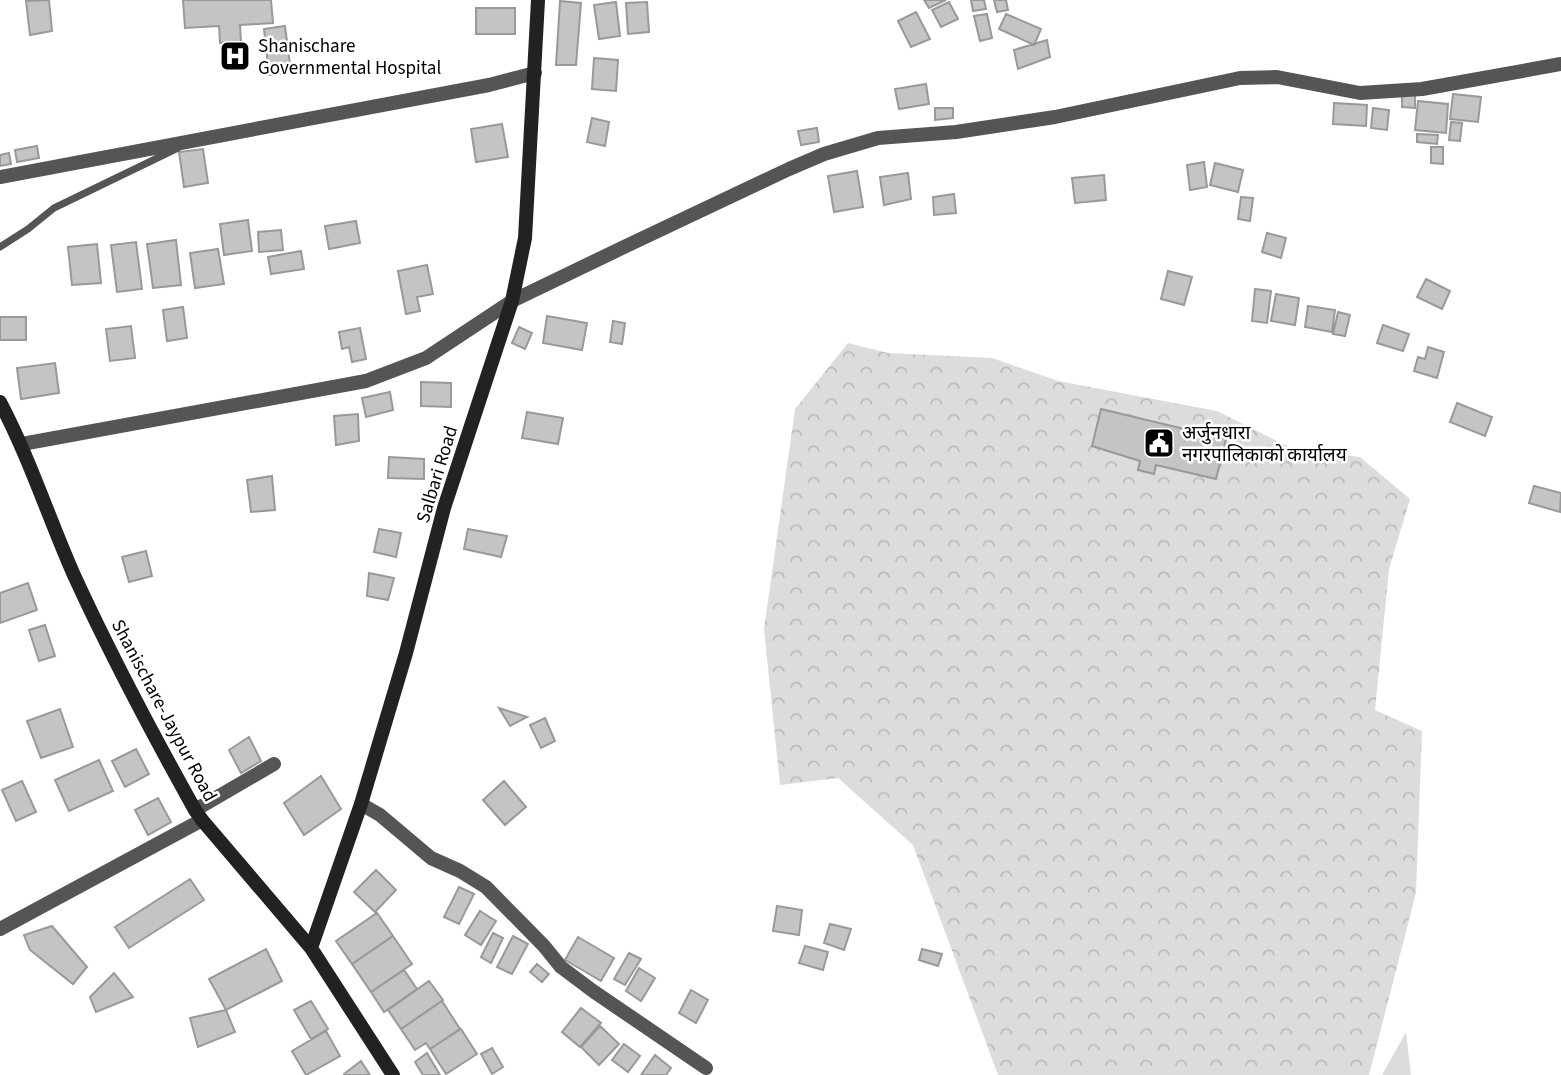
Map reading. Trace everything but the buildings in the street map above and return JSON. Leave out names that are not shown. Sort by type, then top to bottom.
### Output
[{"type":"street","name":"Salbari Road","points":[[311,948],[361,804],[406,653],[444,508],[512,302],[525,238],[538,0]]},
{"type":"street","points":[[22,444],[366,381],[426,358],[512,302],[789,169],[878,138],[956,132],[1055,117],[1240,78],[1277,77],[1360,93],[1422,89],[1561,64]]},
{"type":"street","points":[[0,177],[489,85],[535,73]]},
{"type":"street","name":"Shanischare-Jaypur Road","points":[[0,402],[22,444],[73,572],[149,728],[199,815],[311,948],[393,1075]]},
{"type":"street","points":[[0,929],[199,815],[274,764]]},
{"type":"street","points":[[361,804],[380,815],[431,858],[460,871],[485,887],[544,946],[561,967],[706,1068]]},
{"type":"lane","points":[[0,247],[54,208],[191,142]]},
{"type":"green space","points":[[848,343],[888,353],[992,358],[1058,381],[1217,411],[1291,448],[1360,457],[1410,499],[1389,569],[1375,710],[1422,731],[1416,893],[1369,1075],[998,1075],[913,845],[838,778],[780,785],[764,629],[795,409]]},
{"type":"green space","points":[[1406,1032],[1411,1075],[1382,1075]]},
{"type":"place","name":"Shanischare Governmental Hospital","points":[[235,56]]},
{"type":"place","name":"अर्जुनधारा नगरपालिकाको कार्यालय","points":[[1159,443]]}]
